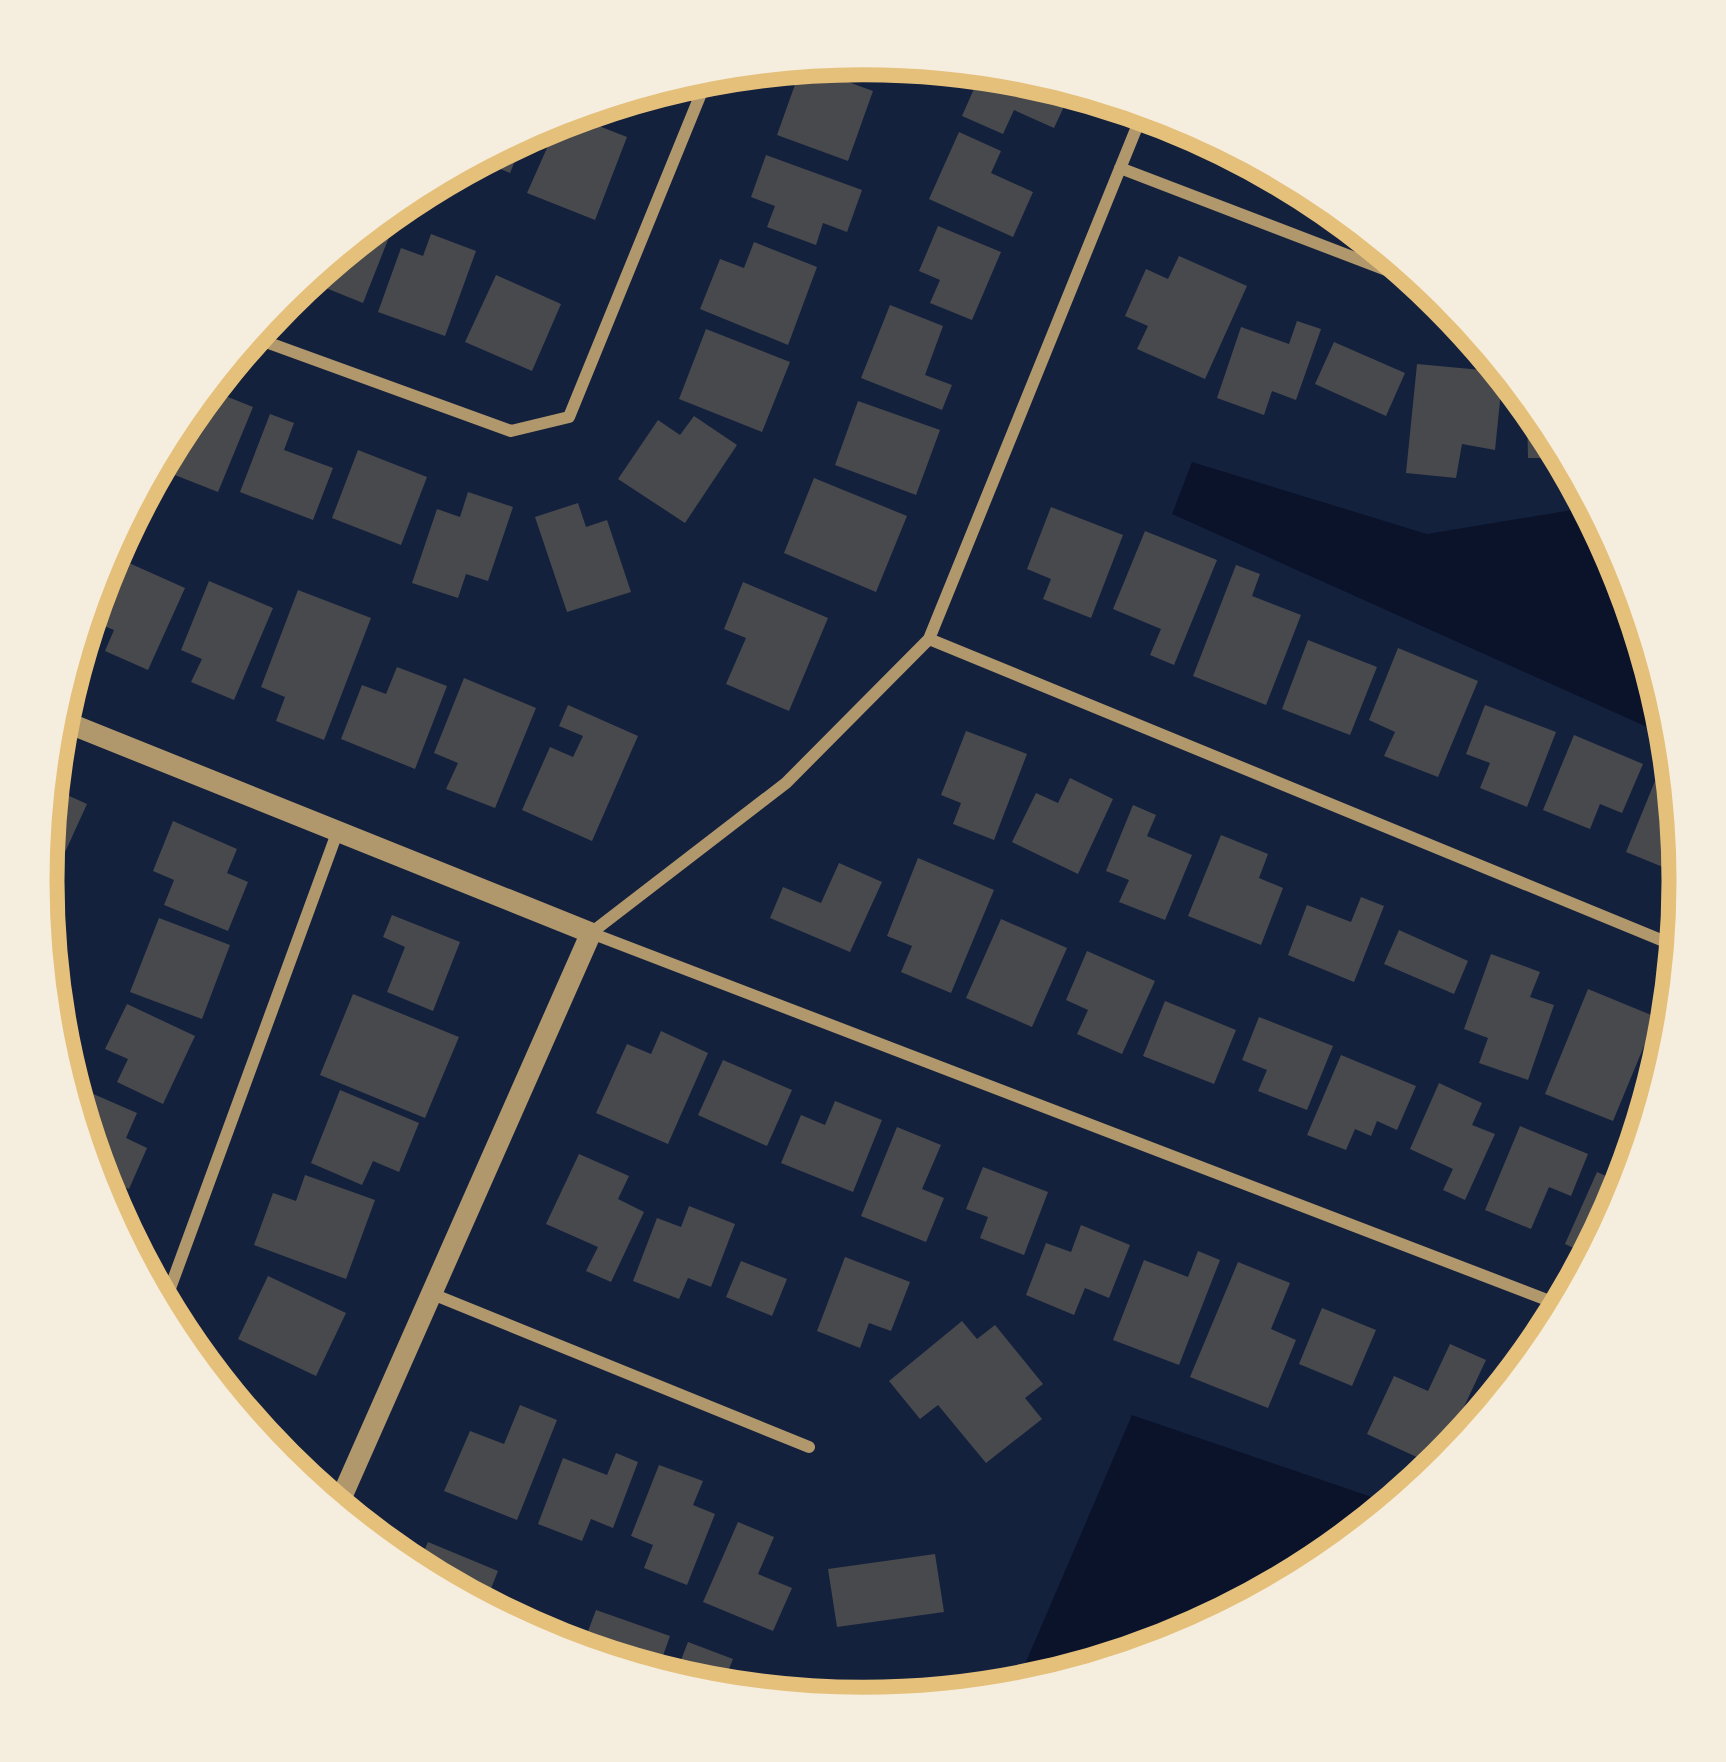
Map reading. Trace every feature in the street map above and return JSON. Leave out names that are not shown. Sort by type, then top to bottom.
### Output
[{"type":"street","points":[[265,341],[511,431],[569,417],[702,91]]},
{"type":"street","points":[[689,94],[699,98]]},
{"type":"street","points":[[342,1495],[591,933],[785,782],[929,639],[1138,124]]},
{"type":"street","points":[[1120,168],[1389,271]]},
{"type":"street","points":[[929,639],[1666,942]]},
{"type":"street","points":[[72,725],[591,933],[1550,1301]]},
{"type":"street","points":[[169,1290],[337,833]]},
{"type":"street","points":[[429,1292],[809,1447]]},
{"type":"water","points":[[1192,462],[1427,534],[1578,509],[1626,622],[1655,731],[1172,514]]},
{"type":"water","points":[[1132,1415],[1379,1499],[1311,1551],[1219,1604],[1122,1644],[1022,1672]]},
{"type":"building","points":[[832,76],[873,91],[848,161],[777,135],[797,78]]},
{"type":"building","points":[[976,83],[1067,101],[1054,128],[1014,110],[1003,134],[962,116]]},
{"type":"building","points":[[591,123],[627,137],[595,220],[527,193],[552,138]]},
{"type":"building","points":[[959,132],[1001,151],[991,173],[1033,192],[1013,237],[929,199]]},
{"type":"building","points":[[518,153],[510,173],[493,166]]},
{"type":"building","points":[[766,155],[862,190],[847,232],[823,223],[816,245],[767,227],[775,206],[751,197]]},
{"type":"building","points":[[938,226],[1001,252],[972,320],[930,303],[940,280],[919,271]]},
{"type":"building","points":[[393,227],[393,227],[363,303],[320,286]]},
{"type":"building","points":[[431,234],[476,251],[445,336],[378,312],[401,248],[423,256]]},
{"type":"building","points":[[754,242],[817,267],[788,345],[700,309],[720,259],[744,268]]},
{"type":"building","points":[[1179,256],[1247,286],[1205,379],[1137,349],[1148,326],[1125,316],[1146,269],[1168,279]]},
{"type":"building","points":[[496,275],[561,304],[532,371],[465,342]]},
{"type":"building","points":[[890,305],[943,326],[925,375],[952,385],[942,410],[861,378]]},
{"type":"building","points":[[1297,321],[1321,329],[1296,400],[1272,391],[1264,415],[1217,398],[1241,327],[1289,344]]},
{"type":"building","points":[[706,329],[790,362],[762,432],[679,399]]},
{"type":"building","points":[[1334,342],[1405,373],[1386,416],[1315,384]]},
{"type":"building","points":[[1417,364],[1486,370],[1501,389],[1495,450],[1462,444],[1456,478],[1406,473]]},
{"type":"building","points":[[221,394],[253,407],[218,492],[168,472]]},
{"type":"building","points":[[858,401],[940,430],[916,495],[835,465]]},
{"type":"building","points":[[270,414],[294,423],[284,450],[333,468],[313,520],[240,492]]},
{"type":"building","points":[[694,416],[737,445],[685,523],[618,479],[658,420],[680,435]]},
{"type":"building","points":[[1527,425],[1549,458],[1528,458]]},
{"type":"building","points":[[358,450],[427,477],[401,545],[332,518]]},
{"type":"building","points":[[814,478],[907,516],[876,592],[784,553]]},
{"type":"building","points":[[468,492],[513,507],[488,581],[466,574],[458,598],[412,583],[437,509],[460,517]]},
{"type":"building","points":[[578,503],[586,527],[607,520],[631,592],[567,612],[535,517]]},
{"type":"building","points":[[1051,507],[1123,535],[1091,618],[1043,599],[1051,579],[1027,569]]},
{"type":"building","points":[[1145,531],[1217,560],[1174,665],[1150,655],[1161,629],[1113,609]]},
{"type":"building","points":[[124,561],[185,588],[148,670],[105,651],[114,630],[99,624]]},
{"type":"building","points":[[1236,565],[1260,574],[1252,596],[1301,615],[1266,705],[1193,676]]},
{"type":"building","points":[[209,581],[273,608],[234,700],[191,682],[202,659],[181,650]]},
{"type":"building","points":[[743,582],[828,618],[789,711],[726,684],[746,638],[724,629]]},
{"type":"building","points":[[298,590],[371,618],[324,740],[276,721],[285,697],[261,687]]},
{"type":"building","points":[[1308,640],[1377,667],[1350,735],[1282,709]]},
{"type":"building","points":[[1398,648],[1478,681],[1438,777],[1384,756],[1395,732],[1369,720]]},
{"type":"building","points":[[397,667],[447,686],[415,769],[341,739],[362,685],[386,694]]},
{"type":"building","points":[[464,678],[536,708],[495,808],[446,789],[458,763],[434,753]]},
{"type":"building","points":[[568,705],[638,736],[592,841],[522,810],[550,747],[573,757],[583,736],[559,726]]},
{"type":"building","points":[[1485,705],[1556,732],[1527,807],[1480,788],[1490,763],[1466,754]]},
{"type":"building","points":[[966,731],[1027,754],[994,840],[953,824],[961,803],[941,795]]},
{"type":"building","points":[[1574,735],[1643,764],[1622,813],[1600,804],[1590,829],[1543,810]]},
{"type":"building","points":[[1660,769],[1661,769],[1669,869],[1626,852]]},
{"type":"building","points":[[1070,778],[1113,799],[1078,874],[1012,842],[1036,793],[1058,803]]},
{"type":"building","points":[[62,793],[87,804],[58,860]]},
{"type":"building","points":[[1133,805],[1156,815],[1147,836],[1192,855],[1165,920],[1119,902],[1129,880],[1106,871]]},
{"type":"building","points":[[173,821],[237,849],[227,873],[248,882],[228,931],[164,905],[174,880],[153,871]]},
{"type":"building","points":[[1221,835],[1268,854],[1259,878],[1283,888],[1261,945],[1188,916]]},
{"type":"building","points":[[918,858],[994,890],[951,993],[901,972],[912,946],[887,936]]},
{"type":"building","points":[[839,863],[882,882],[850,952],[770,918],[783,887],[821,903]]},
{"type":"building","points":[[1361,897],[1384,906],[1354,982],[1288,955],[1307,905],[1351,922]]},
{"type":"building","points":[[392,915],[460,942],[433,1011],[387,992],[405,947],[383,937]]},
{"type":"building","points":[[159,918],[230,945],[202,1019],[130,992]]},
{"type":"building","points":[[1001,919],[1067,948],[1032,1027],[966,998]]},
{"type":"building","points":[[1399,930],[1468,961],[1454,994],[1384,964]]},
{"type":"building","points":[[1087,951],[1155,981],[1122,1054],[1077,1034],[1088,1010],[1066,1000]]},
{"type":"building","points":[[1491,954],[1540,972],[1530,997],[1554,1005],[1528,1080],[1479,1063],[1488,1038],[1464,1029]]},
{"type":"building","points":[[1588,989],[1656,1017],[1613,1121],[1545,1094]]},
{"type":"building","points":[[353,994],[459,1037],[425,1118],[320,1075]]},
{"type":"building","points":[[1165,1001],[1236,1030],[1214,1084],[1143,1056]]},
{"type":"building","points":[[127,1004],[195,1036],[163,1104],[117,1082],[128,1059],[105,1049]]},
{"type":"building","points":[[1259,1017],[1333,1046],[1307,1110],[1258,1091],[1267,1070],[1242,1060]]},
{"type":"building","points":[[661,1031],[708,1053],[668,1144],[596,1113],[627,1044],[651,1054]]},
{"type":"building","points":[[1341,1055],[1416,1086],[1397,1130],[1377,1121],[1371,1136],[1355,1129],[1346,1150],[1307,1135]]},
{"type":"building","points":[[723,1060],[792,1090],[767,1146],[698,1115]]},
{"type":"building","points":[[1439,1083],[1482,1103],[1472,1125],[1495,1134],[1465,1200],[1443,1190],[1453,1169],[1410,1149]]},
{"type":"building","points":[[84,1090],[137,1113],[126,1138],[147,1148],[129,1189],[116,1184]]},
{"type":"building","points":[[340,1090],[419,1123],[399,1172],[373,1161],[362,1185],[311,1163]]},
{"type":"building","points":[[835,1101],[882,1120],[853,1192],[781,1163],[801,1115],[825,1125]]},
{"type":"building","points":[[1520,1126],[1588,1154],[1571,1196],[1549,1187],[1531,1229],[1485,1210]]},
{"type":"building","points":[[897,1127],[941,1145],[922,1189],[944,1198],[926,1242],[861,1216]]},
{"type":"building","points":[[579,1154],[629,1176],[618,1199],[644,1212],[611,1282],[586,1271],[598,1247],[546,1224]]},
{"type":"building","points":[[983,1167],[1048,1192],[1024,1255],[980,1238],[988,1217],[966,1209]]},
{"type":"building","points":[[1597,1172],[1612,1179],[1579,1250],[1565,1244]]},
{"type":"building","points":[[305,1175],[375,1200],[346,1279],[254,1245],[273,1193],[296,1201]]},
{"type":"building","points":[[689,1206],[735,1224],[711,1287],[688,1278],[679,1299],[633,1281],[657,1218],[681,1227]]},
{"type":"building","points":[[1081,1225],[1130,1245],[1109,1298],[1085,1288],[1074,1315],[1026,1295],[1046,1243],[1071,1252]]},
{"type":"building","points":[[1198,1251],[1220,1260],[1179,1365],[1113,1340],[1144,1260],[1188,1277]]},
{"type":"building","points":[[845,1257],[910,1282],[891,1331],[869,1323],[860,1348],[817,1331]]},
{"type":"building","points":[[741,1261],[787,1279],[772,1316],[726,1297]]},
{"type":"building","points":[[1238,1262],[1290,1283],[1271,1329],[1296,1340],[1268,1408],[1190,1377]]},
{"type":"building","points":[[268,1276],[346,1313],[316,1376],[238,1339]]},
{"type":"building","points":[[1322,1308],[1376,1330],[1352,1386],[1299,1364]]},
{"type":"building","points":[[962,1321],[977,1339],[995,1325],[1043,1384],[1025,1398],[1042,1419],[986,1463],[938,1405],[920,1419],[889,1381]]},
{"type":"building","points":[[1450,1344],[1486,1360],[1454,1429],[1423,1460],[1367,1434],[1394,1376],[1428,1391]]},
{"type":"building","points":[[244,1390],[268,1424],[257,1412],[241,1392]]},
{"type":"building","points":[[520,1405],[557,1420],[517,1520],[444,1491],[470,1431],[504,1444]]},
{"type":"building","points":[[616,1453],[638,1462],[613,1528],[591,1519],[582,1541],[538,1524],[563,1458],[607,1475]]},
{"type":"building","points":[[659,1465],[703,1481],[693,1505],[715,1514],[687,1585],[644,1568],[653,1545],[631,1536]]},
{"type":"building","points":[[738,1522],[774,1537],[758,1574],[792,1588],[773,1631],[703,1602]]},
{"type":"building","points":[[428,1542],[498,1571],[489,1594],[422,1555]]},
{"type":"building","points":[[935,1554],[944,1612],[837,1627],[828,1569]]},
{"type":"building","points":[[596,1610],[670,1636],[661,1662],[586,1637]]},
{"type":"building","points":[[688,1642],[733,1659],[726,1675],[679,1666]]}]
